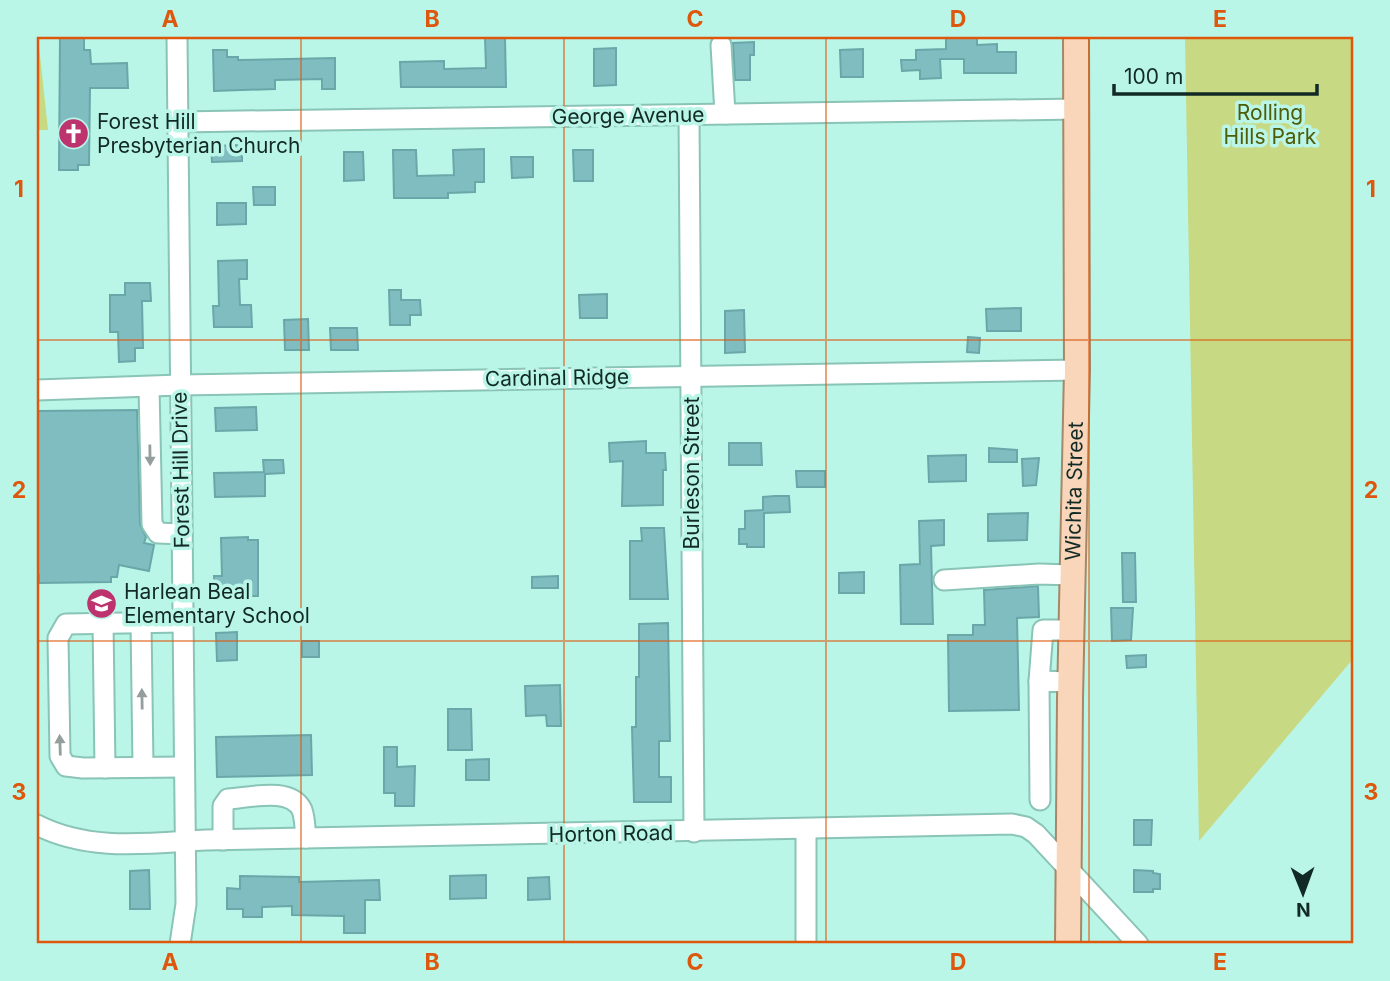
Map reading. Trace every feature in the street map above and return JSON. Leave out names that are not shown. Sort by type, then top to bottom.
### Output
[{"type":"main road","name":"Wichita Street","points":[[1068,944],[1067,866],[1077,370],[1076,37]]},
{"type":"street","name":"Forest Hill Drive","points":[[177,37],[186,904],[180,944]]},
{"type":"street","points":[[721,46],[724,114]]},
{"type":"street","name":"George Avenue","points":[[178,122],[1077,109]]},
{"type":"street","name":"Burleson Street","points":[[689,115],[694,832]]},
{"type":"street","name":"Cardinal Ridge","points":[[37,390],[692,375],[1077,370]]},
{"type":"street","points":[[149,387],[152,524],[158,533],[182,534]]},
{"type":"street","points":[[944,580],[1039,574],[1073,575]]},
{"type":"street","points":[[103,622],[105,768]]},
{"type":"street","points":[[141,622],[143,767]]},
{"type":"street","points":[[183,622],[66,624],[58,638],[59,743],[60,756],[66,766],[184,767]]},
{"type":"street","points":[[1040,800],[1039,681],[1043,630],[1072,630]]},
{"type":"street","points":[[1039,681],[1070,682]]},
{"type":"street","points":[[223,840],[223,806],[228,799],[284,796],[295,801],[302,811],[306,838]]},
{"type":"street","name":"Horton Road","points":[[37,825],[70,838],[108,844],[1012,824],[1026,827],[1037,834],[1138,944]]},
{"type":"street","points":[[806,829],[806,944]]},
{"type":"green space","points":[[38,37],[48,130],[37,130]]},
{"type":"green space","name":"Rolling Hills Park","points":[[1185,37],[1353,37],[1353,659],[1199,841]]},
{"type":"building","name":"Forest Hill Presbyterian Church","points":[[60,37],[84,37],[84,50],[90,50],[91,64],[127,63],[128,88],[90,88],[89,165],[78,165],[78,170],[59,170]]},
{"type":"building","points":[[485,37],[505,37],[506,87],[401,87],[400,62],[444,61],[444,69],[486,68]]},
{"type":"building","points":[[946,37],[977,37],[977,45],[997,44],[997,52],[1016,52],[1016,73],[964,73],[964,59],[940,59],[941,78],[920,79],[920,70],[902,71],[901,60],[916,60],[916,50],[946,49]]},
{"type":"building","points":[[754,42],[754,55],[750,55],[750,80],[735,80],[733,43]]},
{"type":"building","points":[[616,48],[616,85],[594,86],[594,49]]},
{"type":"building","points":[[863,49],[863,77],[841,77],[840,50]]},
{"type":"building","points":[[213,50],[227,50],[227,57],[238,57],[238,60],[335,58],[335,89],[322,89],[322,79],[275,80],[275,89],[214,91]]},
{"type":"building","points":[[242,145],[242,161],[212,162],[211,146]]},
{"type":"building","points":[[484,149],[484,182],[475,182],[475,192],[448,193],[448,198],[394,198],[393,150],[416,150],[417,176],[454,175],[453,150]]},
{"type":"building","points":[[573,150],[593,150],[593,181],[574,181]]},
{"type":"building","points":[[344,152],[363,152],[364,180],[344,181]]},
{"type":"building","points":[[511,157],[533,157],[533,177],[512,178]]},
{"type":"building","points":[[253,187],[275,187],[275,205],[254,205]]},
{"type":"building","points":[[217,203],[246,203],[246,224],[217,225]]},
{"type":"building","points":[[247,260],[247,279],[239,279],[240,305],[251,305],[252,327],[214,327],[213,306],[219,306],[218,261]]},
{"type":"building","points":[[125,283],[150,283],[151,301],[142,301],[143,348],[135,348],[135,361],[119,362],[118,332],[110,332],[110,295],[125,295]]},
{"type":"building","points":[[389,290],[401,290],[401,300],[420,300],[421,315],[410,315],[410,325],[390,325]]},
{"type":"building","points":[[607,294],[607,318],[580,318],[579,295]]},
{"type":"building","points":[[1021,308],[1021,331],[987,331],[986,309]]},
{"type":"building","points":[[744,310],[745,352],[725,353],[725,311]]},
{"type":"building","points":[[308,319],[309,350],[285,350],[284,320]]},
{"type":"building","points":[[330,328],[357,328],[358,350],[331,350]]},
{"type":"building","points":[[968,337],[980,338],[979,353],[967,352]]},
{"type":"building","points":[[256,407],[257,430],[216,431],[215,408]]},
{"type":"building","points":[[137,410],[140,524],[146,537],[144,543],[154,545],[149,571],[119,565],[117,577],[111,577],[111,582],[39,583],[37,411]]},
{"type":"building","points":[[646,441],[646,453],[665,453],[663,505],[622,506],[623,461],[610,462],[609,443]]},
{"type":"building","points":[[729,443],[761,443],[762,465],[729,465]]},
{"type":"building","points":[[989,448],[1017,450],[1017,462],[989,462]]},
{"type":"building","points":[[966,455],[966,481],[929,482],[928,456]]},
{"type":"building","points":[[1039,458],[1036,485],[1023,486],[1022,459]]},
{"type":"building","points":[[263,460],[283,460],[284,473],[265,474],[265,496],[215,497],[214,473],[264,472]]},
{"type":"building","points":[[796,471],[825,471],[825,487],[797,487]]},
{"type":"building","points":[[789,496],[790,512],[764,513],[764,547],[739,544],[739,529],[745,529],[745,511],[763,510],[763,497]]},
{"type":"building","points":[[1028,513],[1027,540],[988,541],[988,514]]},
{"type":"building","points":[[944,520],[944,545],[931,546],[933,624],[901,624],[900,565],[920,564],[919,521]]},
{"type":"building","points":[[641,528],[664,528],[668,599],[630,599],[630,541],[642,541]]},
{"type":"building","points":[[248,537],[248,540],[258,540],[258,596],[215,597],[214,576],[222,576],[221,538]]},
{"type":"building","points":[[1122,553],[1135,553],[1136,602],[1123,602]]},
{"type":"building","points":[[864,572],[864,593],[839,593],[839,573]]},
{"type":"building","points":[[558,576],[558,588],[532,588],[532,577]]},
{"type":"building","points":[[1038,586],[1039,617],[1017,618],[1019,710],[949,711],[948,635],[973,635],[973,625],[985,625],[984,590]]},
{"type":"building","points":[[1111,608],[1133,608],[1131,640],[1112,641]]},
{"type":"building","points":[[668,623],[670,741],[659,741],[659,777],[671,777],[671,802],[634,802],[632,727],[636,727],[639,624]]},
{"type":"building","points":[[237,632],[237,660],[217,661],[216,633]]},
{"type":"building","points":[[302,641],[319,641],[319,657],[302,657]]},
{"type":"building","points":[[1146,655],[1146,667],[1127,668],[1126,656]]},
{"type":"building","points":[[560,685],[561,726],[547,726],[546,715],[526,716],[525,686]]},
{"type":"building","points":[[448,709],[471,709],[472,750],[448,750]]},
{"type":"building","points":[[311,735],[312,775],[217,777],[216,737]]},
{"type":"building","points":[[384,747],[397,747],[397,767],[415,766],[414,806],[395,806],[395,793],[384,793]]},
{"type":"building","points":[[489,759],[489,780],[466,780],[466,760]]},
{"type":"building","points":[[1134,820],[1152,820],[1151,845],[1134,845]]},
{"type":"building","points":[[149,870],[150,909],[130,909],[130,871]]},
{"type":"building","points":[[1134,870],[1160,874],[1160,889],[1153,889],[1153,892],[1134,892]]},
{"type":"building","points":[[486,875],[486,898],[450,899],[450,876]]},
{"type":"building","points":[[240,876],[299,877],[299,882],[379,880],[380,900],[365,900],[365,933],[344,933],[344,916],[292,915],[292,906],[262,907],[262,917],[243,917],[243,909],[227,909],[227,888],[240,889]]},
{"type":"building","points":[[549,877],[550,899],[528,900],[528,878]]},
{"type":"place","name":"Forest Hill Presbyterian Church","points":[[74,134]]},
{"type":"place","name":"Harlean Beal Elementary School","points":[[101,604]]}]
